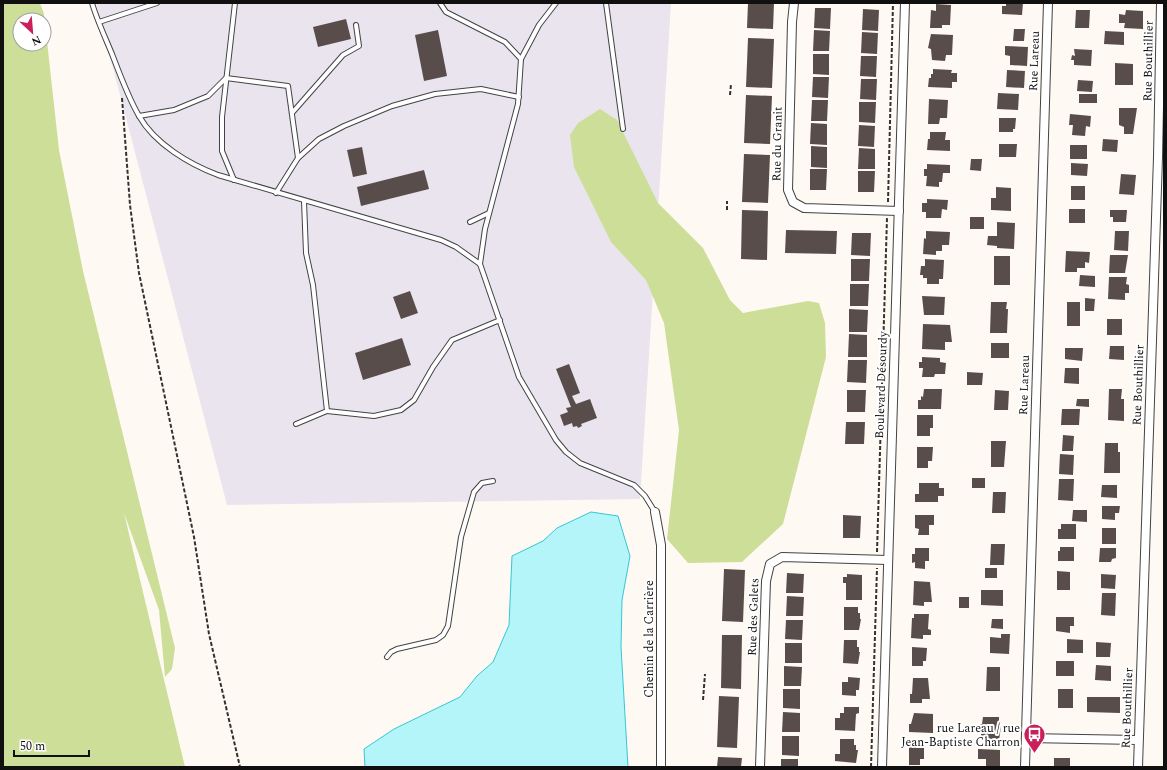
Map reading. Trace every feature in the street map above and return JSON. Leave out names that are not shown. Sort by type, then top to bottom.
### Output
[{"type":"street","name":"Rue du Granit","points":[[794,3],[792,22],[788,190],[791,199],[797,205],[804,208],[899,210]]},
{"type":"street","name":"Boulevard Désourdy","points":[[882,767],[905,3]]},
{"type":"street","name":"Rue Lareau","points":[[1025,767],[1048,3]]},
{"type":"street","name":"Rue Bouthillier","points":[[1138,767],[1162,3]]},
{"type":"street","name":"Chemin de la Carrière","points":[[654,512],[661,545],[661,767]]},
{"type":"street","name":"Rue des Galets","points":[[760,767],[766,581],[770,564],[782,557],[888,560]]},
{"type":"street","points":[[1026,738],[1138,740]]},
{"type":"lane","points":[[92,3],[120,75],[139,116],[153,133],[176,153],[200,168],[234,180],[442,240],[456,247],[480,264]]},
{"type":"lane","points":[[99,22],[157,3]]},
{"type":"lane","points":[[234,180],[222,151],[222,117],[235,3]]},
{"type":"lane","points":[[440,3],[446,12],[505,42],[522,59]]},
{"type":"lane","points":[[556,3],[539,25],[522,59],[519,97],[485,229],[480,264],[519,377],[556,440],[566,452],[580,463],[634,485],[645,496],[654,512]]},
{"type":"lane","points":[[606,3],[623,129]]},
{"type":"lane","points":[[292,113],[343,55],[360,46],[356,25]]},
{"type":"lane","points":[[139,116],[174,110],[208,96],[226,78]]},
{"type":"lane","points":[[226,78],[288,86],[298,158]]},
{"type":"lane","points":[[276,193],[298,158],[319,139],[344,126],[392,106],[435,94],[481,89],[519,97]]},
{"type":"lane","points":[[304,201],[306,253],[313,286],[327,411]]},
{"type":"lane","points":[[470,222],[489,213]]},
{"type":"lane","points":[[296,424],[327,411],[374,416],[401,410],[414,400],[433,367],[452,340],[500,320]]},
{"type":"lane","points":[[387,657],[396,649],[436,640],[444,635],[448,626],[461,537],[474,492],[482,483],[493,481]]},
{"type":"path","points":[[888,200],[893,3]]},
{"type":"path","points":[[730,95],[731,84]]},
{"type":"path","points":[[122,98],[130,206],[138,273],[194,538],[209,634],[240,767]]},
{"type":"path","points":[[727,201],[727,210]]},
{"type":"path","points":[[877,550],[887,220]]},
{"type":"path","points":[[871,767],[877,570]]},
{"type":"path","points":[[703,700],[705,674]]},
{"type":"shaded area","points":[[96,3],[671,3],[640,499],[227,505]]},
{"type":"green space","points":[[3,3],[40,3],[43,12],[12,12],[12,52],[48,52],[59,150],[83,271],[175,648],[172,669],[165,677],[159,610],[124,513],[185,767],[3,767]]},
{"type":"green space","points":[[600,109],[617,120],[658,203],[703,248],[730,300],[743,313],[808,301],[819,303],[825,323],[826,357],[783,524],[742,562],[688,563],[667,539],[679,430],[664,323],[646,280],[611,242],[574,167],[570,135],[578,123]]},
{"type":"water","points":[[591,512],[618,516],[630,556],[622,600],[621,647],[628,767],[365,767],[364,749],[394,729],[460,697],[477,676],[493,662],[509,625],[512,556],[543,541],[557,528]]},
{"type":"building","points":[[748,3],[774,3],[773,29],[747,28]]},
{"type":"building","points":[[1006,3],[1023,3],[1022,15],[1002,14],[1002,6],[1006,6]]},
{"type":"building","points":[[936,4],[951,5],[950,25],[942,25],[942,28],[930,28],[931,10],[936,11]]},
{"type":"building","points":[[815,8],[831,8],[830,29],[814,28]]},
{"type":"building","points":[[863,9],[879,10],[878,31],[862,30]]},
{"type":"building","points":[[1076,10],[1090,10],[1089,28],[1075,28]]},
{"type":"building","points":[[1126,10],[1143,11],[1143,29],[1124,28],[1125,23],[1119,23],[1119,14],[1125,15]]},
{"type":"building","points":[[346,19],[351,39],[318,47],[313,27]]},
{"type":"building","points":[[1014,29],[1025,29],[1024,41],[1013,41]]},
{"type":"building","points":[[438,30],[447,76],[424,81],[415,35]]},
{"type":"building","points":[[814,30],[830,31],[829,51],[813,51]]},
{"type":"building","points":[[1105,31],[1124,32],[1124,45],[1104,44]]},
{"type":"building","points":[[862,32],[878,33],[877,54],[861,53]]},
{"type":"building","points":[[931,34],[953,35],[952,55],[946,55],[945,61],[932,60],[931,49],[928,48]]},
{"type":"building","points":[[748,38],[774,39],[772,88],[746,87]]},
{"type":"building","points":[[1005,46],[1028,47],[1027,66],[1010,65],[1010,56],[1005,55]]},
{"type":"building","points":[[1074,49],[1092,50],[1091,66],[1074,65],[1074,60],[1071,60],[1072,55],[1075,56]]},
{"type":"building","points":[[813,54],[829,54],[829,75],[813,74]]},
{"type":"building","points":[[861,56],[877,56],[876,77],[860,76]]},
{"type":"building","points":[[1115,63],[1133,64],[1133,85],[1115,85]]},
{"type":"building","points":[[933,69],[952,70],[951,73],[957,73],[957,82],[952,82],[952,88],[928,87],[929,78],[931,78],[931,74],[933,74]]},
{"type":"building","points":[[1007,70],[1025,71],[1024,88],[1006,87]]},
{"type":"building","points":[[813,77],[829,77],[828,98],[812,97]]},
{"type":"building","points":[[861,79],[877,79],[876,100],[860,99]]},
{"type":"building","points":[[1078,80],[1093,81],[1092,92],[1077,91]]},
{"type":"building","points":[[998,93],[1019,94],[1018,110],[997,109]]},
{"type":"building","points":[[1079,94],[1097,94],[1097,103],[1079,103]]},
{"type":"building","points":[[746,95],[772,96],[770,144],[744,143]]},
{"type":"building","points":[[929,99],[948,100],[947,118],[940,118],[939,124],[928,124]]},
{"type":"building","points":[[812,100],[828,100],[827,121],[811,121]]},
{"type":"building","points":[[859,102],[876,102],[875,123],[859,122]]},
{"type":"building","points":[[1119,108],[1137,108],[1133,134],[1124,134],[1124,127],[1119,125]]},
{"type":"building","points":[[1070,114],[1091,116],[1090,127],[1086,126],[1085,136],[1072,135],[1073,125],[1069,125]]},
{"type":"building","points":[[999,118],[1016,118],[1015,129],[1013,129],[1013,132],[999,132]]},
{"type":"building","points":[[811,123],[827,124],[827,145],[810,144]]},
{"type":"building","points":[[859,125],[875,126],[874,147],[858,146]]},
{"type":"building","points":[[930,132],[946,132],[945,140],[950,140],[950,151],[927,150]]},
{"type":"building","points":[[1103,139],[1118,140],[1117,152],[1102,151]]},
{"type":"building","points":[[999,144],[1017,144],[1016,157],[999,157]]},
{"type":"building","points":[[1070,145],[1087,145],[1087,159],[1070,159]]},
{"type":"building","points":[[811,146],[827,147],[827,168],[811,167]]},
{"type":"building","points":[[362,147],[367,174],[353,177],[347,150]]},
{"type":"building","points":[[859,148],[875,149],[875,169],[858,169]]},
{"type":"building","points":[[744,154],[770,155],[768,203],[742,202]]},
{"type":"building","points":[[971,159],[982,159],[981,171],[970,170]]},
{"type":"building","points":[[1071,163],[1088,164],[1087,176],[1071,175]]},
{"type":"building","points":[[927,164],[950,165],[950,173],[943,173],[942,182],[939,182],[939,187],[926,186],[927,176],[924,176],[924,169],[927,169]]},
{"type":"building","points":[[810,169],[827,169],[826,190],[810,190]]},
{"type":"building","points":[[424,170],[429,189],[361,206],[357,187]]},
{"type":"building","points":[[858,171],[875,171],[874,192],[858,192]]},
{"type":"building","points":[[1121,174],[1136,175],[1134,195],[1119,194]]},
{"type":"building","points":[[1071,186],[1085,186],[1085,200],[1071,200]]},
{"type":"building","points":[[996,187],[1011,188],[1011,211],[991,210],[991,198],[996,198]]},
{"type":"building","points":[[927,199],[948,200],[947,210],[942,209],[941,218],[926,218],[926,212],[922,212],[922,203],[927,203]]},
{"type":"building","points":[[1069,209],[1085,209],[1085,223],[1069,223]]},
{"type":"building","points":[[742,210],[768,211],[767,260],[741,259]]},
{"type":"building","points":[[1110,210],[1127,210],[1126,222],[1113,222],[1113,217],[1110,217]]},
{"type":"building","points":[[970,217],[984,217],[984,229],[970,229]]},
{"type":"building","points":[[997,222],[1015,223],[1014,249],[997,248],[997,246],[987,245],[988,236],[997,236]]},
{"type":"building","points":[[786,230],[837,231],[836,254],[785,253]]},
{"type":"building","points":[[926,231],[950,232],[949,245],[942,245],[942,251],[936,251],[936,255],[923,254]]},
{"type":"building","points":[[1115,231],[1129,231],[1128,251],[1114,250]]},
{"type":"building","points":[[852,233],[871,233],[870,256],[851,255]]},
{"type":"building","points":[[1066,251],[1090,252],[1089,263],[1085,262],[1085,268],[1077,268],[1077,272],[1065,272]]},
{"type":"building","points":[[1110,255],[1128,255],[1125,273],[1109,273]]},
{"type":"building","points":[[994,256],[1010,256],[1010,285],[994,285]]},
{"type":"building","points":[[851,259],[870,259],[869,281],[851,281]]},
{"type":"building","points":[[925,259],[944,260],[943,279],[939,279],[939,284],[927,284],[927,278],[923,278],[923,275],[920,275],[921,266],[925,266]]},
{"type":"building","points":[[1080,275],[1095,276],[1095,287],[1079,286]]},
{"type":"building","points":[[1109,277],[1127,277],[1126,284],[1129,285],[1129,293],[1125,293],[1125,300],[1108,299]]},
{"type":"building","points":[[850,284],[869,284],[868,306],[850,306]]},
{"type":"building","points":[[410,291],[418,313],[401,319],[393,297]]},
{"type":"building","points":[[922,296],[945,297],[944,315],[924,315]]},
{"type":"building","points":[[1085,298],[1095,299],[1094,311],[1085,311]]},
{"type":"building","points":[[991,302],[1007,302],[1007,333],[990,333]]},
{"type":"building","points":[[1067,302],[1080,302],[1080,326],[1067,326]]},
{"type":"building","points":[[849,309],[868,310],[867,332],[849,332]]},
{"type":"building","points":[[1107,319],[1122,319],[1122,335],[1107,335]]},
{"type":"building","points":[[923,324],[950,325],[952,342],[945,342],[945,350],[922,349]]},
{"type":"building","points":[[849,334],[867,335],[867,357],[848,357]]},
{"type":"building","points":[[402,338],[411,365],[363,380],[355,353]]},
{"type":"building","points":[[991,343],[1009,343],[1009,358],[991,358]]},
{"type":"building","points":[[1110,346],[1124,346],[1124,360],[1109,359]]},
{"type":"building","points":[[1065,348],[1083,348],[1082,361],[1065,359]]},
{"type":"building","points":[[922,357],[940,358],[940,362],[946,363],[945,374],[935,374],[934,377],[922,377],[923,368],[919,368],[919,362],[922,362]]},
{"type":"building","points":[[848,360],[867,360],[866,383],[847,382]]},
{"type":"building","points":[[569,364],[580,393],[572,396],[576,404],[590,399],[597,418],[581,424],[582,426],[578,428],[577,426],[573,427],[572,423],[564,426],[560,415],[568,412],[566,408],[571,407],[556,369]]},
{"type":"building","points":[[1065,368],[1079,368],[1079,384],[1064,383]]},
{"type":"building","points":[[967,372],[983,373],[982,385],[967,385]]},
{"type":"building","points":[[924,389],[942,389],[941,409],[918,409],[918,400],[921,400],[921,396],[923,397]]},
{"type":"building","points":[[1109,389],[1122,389],[1121,399],[1124,399],[1124,421],[1108,420]]},
{"type":"building","points":[[847,390],[866,390],[865,412],[847,412]]},
{"type":"building","points":[[995,390],[1009,391],[1008,410],[994,410]]},
{"type":"building","points":[[1077,399],[1089,399],[1089,407],[1076,406]]},
{"type":"building","points":[[1062,409],[1080,409],[1079,425],[1061,425]]},
{"type":"building","points":[[917,415],[933,415],[933,428],[930,428],[930,436],[917,436]]},
{"type":"building","points":[[846,422],[865,422],[864,444],[845,444]]},
{"type":"building","points":[[1063,435],[1074,436],[1073,451],[1062,451]]},
{"type":"building","points":[[991,441],[1006,441],[1004,467],[991,467]]},
{"type":"building","points":[[1105,443],[1118,443],[1118,452],[1120,452],[1120,473],[1104,473]]},
{"type":"building","points":[[917,447],[933,447],[932,461],[928,461],[928,468],[917,468]]},
{"type":"building","points":[[1060,454],[1074,455],[1073,475],[1059,474]]},
{"type":"building","points":[[972,478],[985,478],[985,488],[972,488]]},
{"type":"building","points":[[1059,479],[1074,479],[1073,501],[1058,500]]},
{"type":"building","points":[[919,483],[939,483],[939,488],[944,488],[944,496],[938,496],[938,502],[915,502],[915,494],[919,494]]},
{"type":"building","points":[[1102,485],[1117,485],[1117,498],[1101,497]]},
{"type":"building","points":[[993,492],[1006,492],[1005,513],[992,513]]},
{"type":"building","points":[[1102,506],[1120,506],[1119,513],[1115,513],[1115,520],[1102,519]]},
{"type":"building","points":[[1073,510],[1087,510],[1087,522],[1072,521]]},
{"type":"building","points":[[843,515],[861,516],[860,538],[843,538]]},
{"type":"building","points":[[915,515],[934,515],[934,525],[929,525],[929,535],[918,535],[919,529],[915,528]]},
{"type":"building","points":[[1061,524],[1076,524],[1076,539],[1058,539],[1058,529],[1061,529]]},
{"type":"building","points":[[1102,528],[1116,528],[1116,544],[1102,544]]},
{"type":"building","points":[[991,544],[1005,544],[1004,565],[990,565]]},
{"type":"building","points":[[1060,547],[1074,547],[1074,561],[1058,561],[1058,551],[1060,551]]},
{"type":"building","points":[[915,548],[929,548],[929,561],[925,561],[925,569],[915,568],[915,562],[912,563],[912,554],[915,554]]},
{"type":"building","points":[[1100,548],[1116,548],[1116,558],[1112,559],[1111,562],[1099,562]]},
{"type":"building","points":[[985,568],[997,568],[997,578],[985,578]]},
{"type":"building","points":[[724,569],[745,570],[743,622],[722,621]]},
{"type":"building","points":[[1057,571],[1070,572],[1070,590],[1057,590]]},
{"type":"building","points":[[787,573],[804,574],[803,593],[786,593]]},
{"type":"building","points":[[847,574],[862,575],[862,600],[846,600],[846,583],[843,583],[843,577],[847,577]]},
{"type":"building","points":[[1101,574],[1116,575],[1115,589],[1101,588]]},
{"type":"building","points":[[914,581],[930,582],[932,602],[924,602],[924,606],[913,605]]},
{"type":"building","points":[[981,590],[1003,590],[1003,606],[981,605]]},
{"type":"building","points":[[1102,593],[1116,593],[1115,616],[1101,615]]},
{"type":"building","points":[[787,596],[804,597],[803,616],[786,616]]},
{"type":"building","points":[[959,597],[969,597],[969,608],[959,608]]},
{"type":"building","points":[[844,607],[858,607],[858,613],[860,613],[861,619],[859,630],[844,630]]},
{"type":"building","points":[[914,614],[929,614],[928,629],[931,630],[931,635],[923,635],[923,639],[911,638],[912,618],[914,618]]},
{"type":"building","points":[[1056,617],[1074,617],[1074,626],[1070,626],[1070,633],[1056,631]]},
{"type":"building","points":[[992,619],[1003,619],[1003,629],[991,628]]},
{"type":"building","points":[[786,620],[803,620],[802,640],[785,639]]},
{"type":"building","points":[[1001,634],[1010,634],[1009,654],[990,653],[990,637],[1001,638]]},
{"type":"building","points":[[722,635],[742,635],[741,689],[721,688]]},
{"type":"building","points":[[1067,639],[1083,640],[1083,653],[1067,653]]},
{"type":"building","points":[[844,640],[857,640],[857,647],[859,647],[860,652],[858,664],[843,663]]},
{"type":"building","points":[[1096,642],[1111,643],[1110,657],[1096,657]]},
{"type":"building","points":[[785,643],[802,643],[802,663],[785,663]]},
{"type":"building","points":[[912,647],[927,648],[926,661],[923,661],[923,666],[912,666]]},
{"type":"building","points":[[1056,661],[1074,661],[1074,676],[1056,676]]},
{"type":"building","points":[[1096,665],[1111,666],[1111,681],[1095,680]]},
{"type":"building","points":[[784,666],[802,667],[801,686],[784,686]]},
{"type":"building","points":[[987,667],[1000,667],[1000,691],[986,691]]},
{"type":"building","points":[[848,677],[860,678],[859,690],[856,690],[856,696],[842,695],[842,682],[848,682]]},
{"type":"building","points":[[913,678],[928,678],[930,699],[922,699],[922,703],[910,703]]},
{"type":"building","points":[[783,689],[800,689],[800,709],[783,708]]},
{"type":"building","points":[[1058,689],[1073,689],[1073,708],[1058,708]]},
{"type":"building","points":[[719,696],[739,697],[737,748],[717,747]]},
{"type":"building","points":[[1087,697],[1120,697],[1120,713],[1087,712]]},
{"type":"building","points":[[844,707],[859,707],[859,713],[856,714],[855,731],[835,730],[835,718],[840,718],[840,713],[844,713]]},
{"type":"building","points":[[783,712],[800,713],[800,732],[782,732]]},
{"type":"building","points":[[914,713],[933,714],[933,733],[909,732],[909,724],[911,724]]},
{"type":"building","points":[[983,717],[999,717],[999,726],[1001,726],[999,741],[981,741],[981,732],[977,726],[982,724]]},
{"type":"building","points":[[782,736],[799,736],[799,756],[782,755]]},
{"type":"building","points":[[840,739],[854,739],[854,745],[856,745],[856,750],[858,750],[856,763],[835,761],[835,754],[840,754]]},
{"type":"building","points":[[909,747],[924,747],[924,759],[920,759],[920,765],[909,765]]},
{"type":"building","points":[[978,749],[1000,750],[1000,767],[986,767],[986,759],[978,759]]},
{"type":"building","points":[[718,757],[742,758],[741,767],[717,767]]},
{"type":"building","points":[[1054,758],[1070,758],[1070,767],[1054,767]]},
{"type":"building","points":[[781,759],[798,759],[798,767],[781,767]]},
{"type":"place","name":"rue Lareau / rue Jean-Baptiste Charron","points":[[1035,754]]}]
